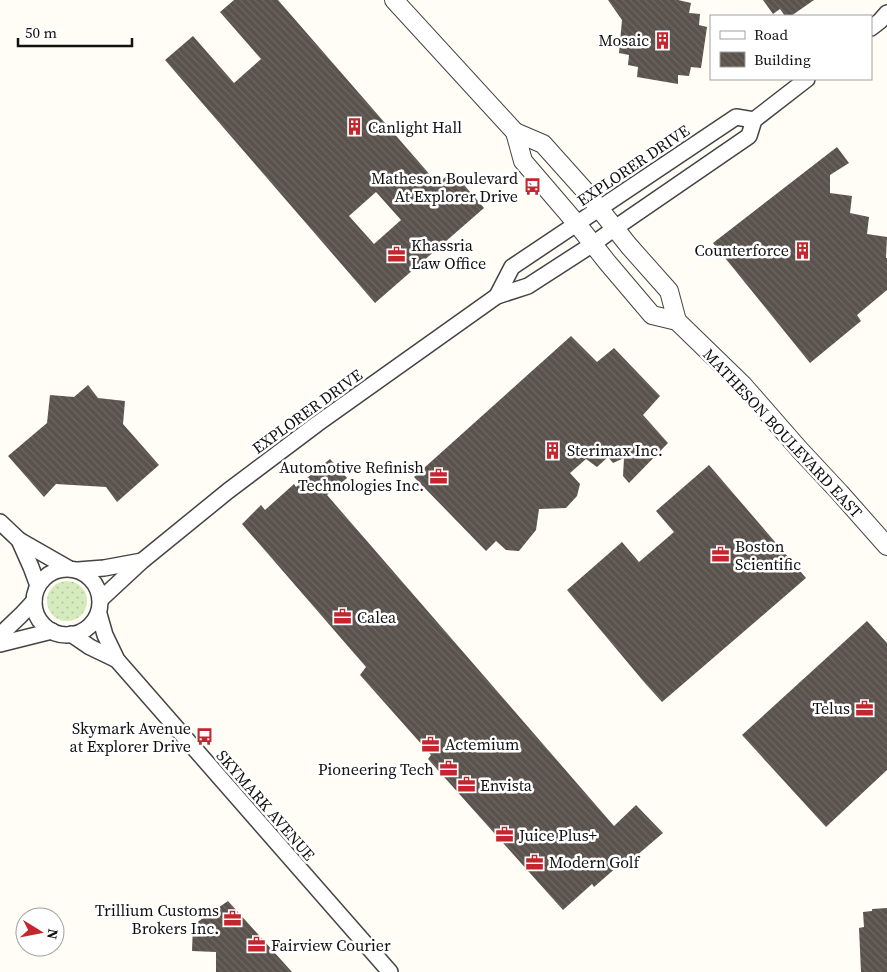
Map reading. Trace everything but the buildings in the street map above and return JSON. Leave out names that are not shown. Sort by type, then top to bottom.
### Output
[{"type":"street","points":[[394,0],[515,132],[543,144],[586,192],[669,291],[677,321],[652,315],[523,161],[515,132]]},
{"type":"street","points":[[872,27],[887,13]]},
{"type":"street","name":"EXPLORER DRIVE","points":[[101,599],[142,560],[228,491],[310,429],[497,296],[528,286],[593,244],[749,136],[754,120],[806,80]]},
{"type":"street","name":"EXPLORER DRIVE","points":[[497,296],[512,267],[736,117],[754,120]]},
{"type":"street","name":"MATHESON BOULEVARD EAST","points":[[677,321],[743,385],[887,546]]},
{"type":"street","points":[[0,522],[19,540],[88,576],[93,580],[101,599],[99,614],[92,624],[82,632],[62,634],[52,631],[40,620],[36,614],[35,594],[38,586],[51,573],[57,570],[73,569]]},
{"type":"street","points":[[19,540],[32,567],[38,586]]},
{"type":"street","name":"EXPLORER DRIVE","points":[[73,569],[104,568],[142,560]]},
{"type":"street","points":[[0,635],[34,601]]},
{"type":"street","name":"SKYMARK AVENUE","points":[[99,614],[105,636],[117,660],[390,972]]},
{"type":"street","points":[[0,644],[52,631]]},
{"type":"street","name":"SKYMARK AVENUE","points":[[71,634],[90,647],[117,660]]},
{"type":"green space","points":[[71,581],[78,584],[84,590],[87,601],[86,609],[78,618],[71,621],[63,621],[56,618],[48,609],[47,597],[50,590],[59,582]]},
{"type":"place","name":"Mosaic","points":[[663,40]]},
{"type":"place","name":"Canlight Hall","points":[[354,127]]},
{"type":"place","name":"Matheson Boulevard At Explorer Drive","points":[[532,187]]},
{"type":"place","name":"Counterforce","points":[[803,250]]},
{"type":"place","name":"Khassria Law Office","points":[[397,254]]},
{"type":"place","name":"Sterimax Inc.","points":[[553,450]]},
{"type":"place","name":"Automotive Refinish Technologies Inc.","points":[[438,476]]},
{"type":"place","name":"Boston Scientific","points":[[721,555]]},
{"type":"place","name":"Calea","points":[[343,617]]},
{"type":"place","name":"Telus","points":[[864,708]]},
{"type":"place","name":"Skymark Avenue at Explorer Drive","points":[[205,737]]},
{"type":"place","name":"Actemium","points":[[431,744]]},
{"type":"place","name":"Pioneering Tech","points":[[448,769]]},
{"type":"place","name":"Envista","points":[[466,785]]},
{"type":"place","name":"Juice Plus+","points":[[505,835]]},
{"type":"place","name":"Modern Golf","points":[[535,862]]},
{"type":"place","name":"Trillium Customs Brokers Inc.","points":[[233,919]]},
{"type":"place","name":"Fairview Courier","points":[[257,945]]}]
